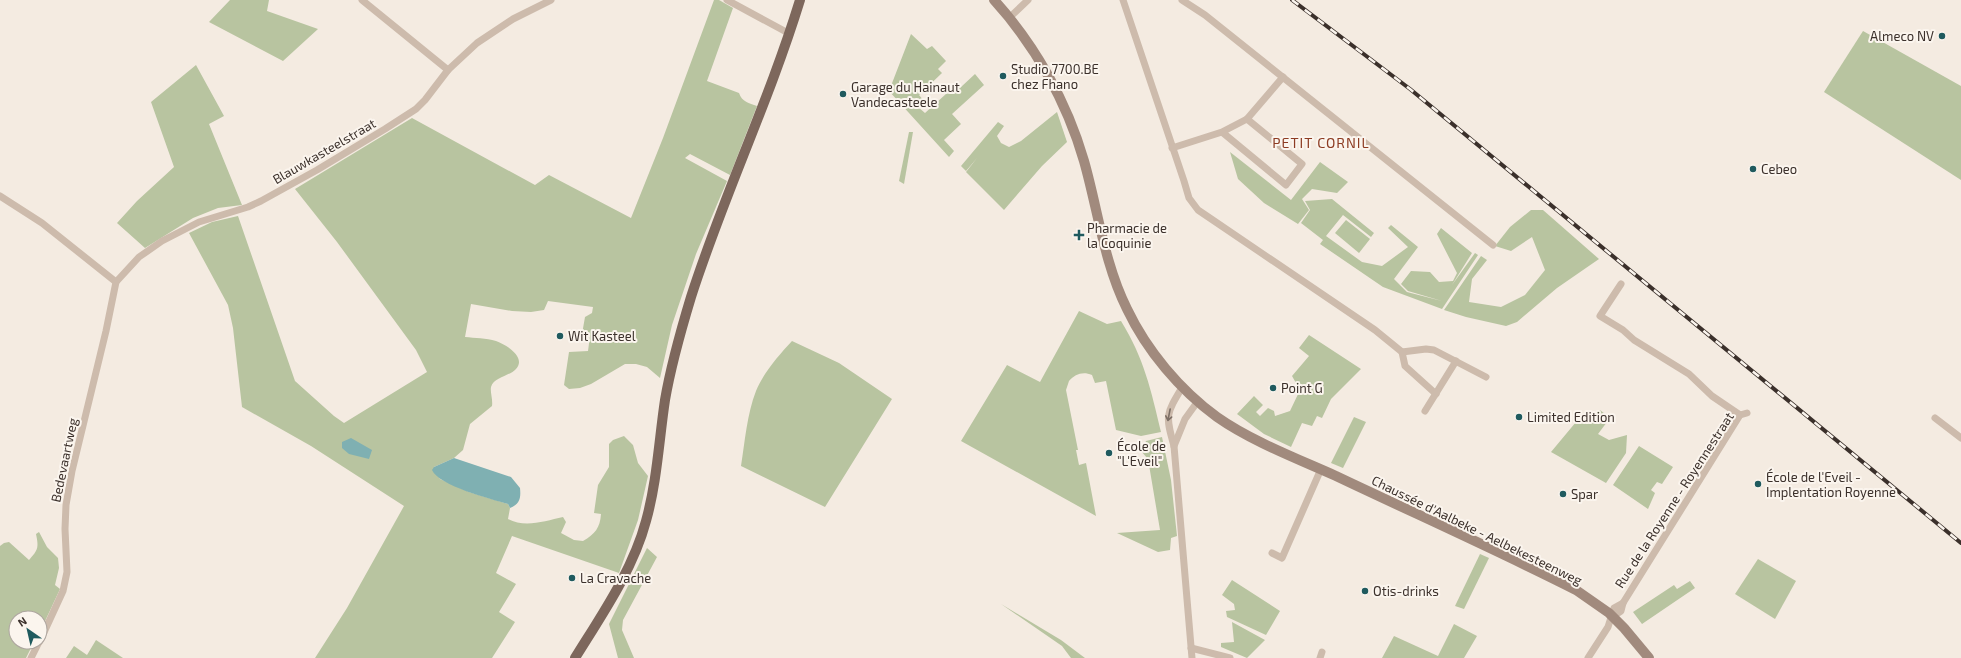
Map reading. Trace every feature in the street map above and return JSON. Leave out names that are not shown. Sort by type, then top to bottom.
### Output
[{"type":"main road","points":[[575,658],[613,597],[625,573],[646,522],[654,480],[666,397],[690,303],[790,34],[800,0]]},
{"type":"main road","name":"Chaussée d'Aalbeke - Aelbekesteenweg","points":[[994,0],[1038,57],[1071,123],[1084,161],[1109,264],[1127,310],[1162,364],[1198,401],[1230,425],[1321,470],[1549,577],[1601,606],[1624,628],[1649,658]]},
{"type":"street","points":[[362,0],[448,70]]},
{"type":"street","name":"Blauwkasteelstraat","points":[[116,282],[148,250],[193,224],[220,214],[248,207],[261,201],[373,136],[416,109],[436,88],[448,70],[472,47],[497,29],[552,0]]},
{"type":"street","points":[[727,0],[790,34]]},
{"type":"street","points":[[1009,18],[1028,0]]},
{"type":"street","points":[[1123,0],[1189,198],[1198,210],[1366,323],[1402,352],[1405,366],[1436,394]]},
{"type":"street","points":[[1182,0],[1205,15],[1493,245]]},
{"type":"street","points":[[1172,148],[1222,132],[1247,119],[1283,77]]},
{"type":"street","points":[[1222,132],[1286,185],[1302,164],[1247,119]]},
{"type":"street","points":[[0,196],[42,223],[116,282]]},
{"type":"street","name":"Bedevaartweg","points":[[48,624],[63,591],[67,572],[66,505],[72,471],[106,331],[116,282]]},
{"type":"street","name":"Rue de la Royenne - Royennestraat","points":[[1588,658],[1608,627],[1612,617],[1621,611],[1623,603],[1744,414],[1712,396],[1689,374],[1634,340],[1623,330],[1600,316],[1620,284]]},
{"type":"street","points":[[1402,352],[1426,349],[1434,350],[1486,377]]},
{"type":"street","points":[[1425,411],[1456,361]]},
{"type":"street","points":[[1184,386],[1167,415],[1174,446],[1192,658]]},
{"type":"street","points":[[1174,446],[1185,419],[1198,401]]},
{"type":"street","points":[[1935,418],[1961,438]]},
{"type":"street","points":[[1272,553],[1282,558],[1321,470]]},
{"type":"street","points":[[1191,648],[1230,658]]},
{"type":"green space","points":[[230,0],[269,0],[267,11],[318,29],[283,61],[209,22]]},
{"type":"green space","points":[[714,0],[719,0],[733,8],[707,81],[739,93],[744,100],[757,106],[730,175],[690,154],[685,158],[727,181],[696,254],[672,325],[660,378],[647,367],[636,364],[625,364],[591,384],[580,388],[569,389],[564,385],[569,352],[588,351],[590,336],[582,334],[585,317],[592,313],[593,307],[548,301],[544,310],[531,312],[512,311],[471,304],[465,337],[488,339],[500,343],[514,352],[519,360],[519,364],[516,369],[495,381],[491,387],[492,406],[470,424],[463,450],[454,458],[434,467],[440,479],[469,492],[508,504],[510,508],[508,519],[521,523],[535,523],[563,517],[566,522],[561,533],[574,540],[583,541],[591,536],[598,527],[601,514],[594,513],[598,485],[609,467],[609,444],[613,440],[624,436],[633,445],[638,463],[648,476],[638,520],[619,573],[512,536],[496,573],[516,584],[499,612],[515,622],[492,658],[315,658],[347,608],[404,506],[311,446],[242,407],[233,328],[228,305],[189,233],[212,222],[238,216],[295,381],[344,423],[427,372],[416,350],[337,242],[295,189],[412,118],[535,185],[549,175],[631,218],[663,138]]},
{"type":"green space","points":[[1863,31],[1961,86],[1961,180],[1824,92]]},
{"type":"green space","points":[[911,34],[927,49],[932,46],[946,61],[938,69],[942,73],[919,95],[924,101],[918,107],[925,113],[957,84],[961,87],[975,74],[984,85],[952,114],[961,124],[944,140],[954,151],[949,157],[889,91]]},
{"type":"green space","points":[[196,65],[224,116],[209,124],[242,205],[218,208],[193,218],[145,248],[117,223],[137,201],[174,167],[151,102]]},
{"type":"green space","points":[[1057,112],[1067,142],[1042,166],[1004,210],[966,172],[977,158],[966,171],[961,166],[998,122],[1004,126],[997,136],[1001,143],[1009,147],[1021,141]]},
{"type":"green space","points":[[909,132],[913,132],[904,184],[899,181]]},
{"type":"green space","points":[[1230,152],[1291,200],[1320,162],[1348,182],[1337,193],[1312,189],[1302,199],[1309,210],[1298,224],[1264,203],[1238,179]]},
{"type":"green space","points":[[1332,199],[1374,233],[1371,237],[1343,215],[1326,236],[1362,262],[1382,266],[1408,247],[1388,228],[1391,225],[1418,247],[1394,279],[1407,292],[1442,301],[1408,291],[1401,284],[1411,271],[1430,272],[1439,282],[1453,281],[1457,273],[1437,234],[1441,228],[1472,253],[1452,285],[1475,253],[1478,255],[1442,309],[1383,287],[1320,244],[1323,240],[1301,223],[1310,210],[1305,201]]},
{"type":"green space","points":[[1531,210],[1543,210],[1599,259],[1557,288],[1517,322],[1506,326],[1466,317],[1444,310],[1481,256],[1487,260],[1472,279],[1469,302],[1501,307],[1525,295],[1545,270],[1532,237],[1511,251],[1495,246],[1510,227]]},
{"type":"green space","points":[[1346,220],[1370,239],[1359,253],[1335,233]]},
{"type":"green space","points":[[1079,311],[1107,324],[1121,321],[1136,348],[1141,361],[1150,388],[1161,432],[1141,436],[1116,430],[1106,381],[1095,383],[1092,375],[1082,373],[1069,381],[1066,390],[1078,450],[1076,450],[1079,465],[1086,463],[1096,516],[961,441],[1007,365],[1040,382]]},
{"type":"green space","points":[[1309,335],[1361,369],[1331,399],[1322,418],[1317,416],[1312,426],[1302,423],[1291,447],[1264,434],[1237,414],[1254,396],[1263,405],[1256,412],[1260,416],[1268,408],[1274,411],[1275,416],[1290,411],[1300,390],[1292,376],[1309,356],[1299,348]]},
{"type":"green space","points":[[792,341],[839,363],[892,399],[825,507],[741,466],[748,418],[756,391],[767,371]]},
{"type":"green space","points":[[1600,410],[1610,418],[1598,434],[1609,440],[1627,435],[1626,453],[1606,483],[1551,452],[1576,422]]},
{"type":"green space","points":[[1354,417],[1366,422],[1343,468],[1331,463]]},
{"type":"green space","points":[[1162,437],[1171,480],[1177,536],[1171,538],[1170,550],[1158,552],[1117,533],[1160,530],[1148,459],[1141,451],[1146,441]]},
{"type":"green space","points":[[1639,446],[1673,467],[1662,484],[1657,482],[1651,490],[1655,493],[1648,509],[1613,485]]},
{"type":"green space","points":[[39,532],[47,547],[58,558],[59,568],[55,585],[60,589],[48,615],[48,610],[8,610],[8,650],[30,650],[26,658],[0,658],[0,546],[9,542],[29,560],[37,548],[36,534]]},
{"type":"green space","points":[[647,548],[657,557],[623,620],[622,630],[634,658],[618,658],[609,624]]},
{"type":"green space","points":[[1480,554],[1489,558],[1464,609],[1455,606]]},
{"type":"green space","points":[[1758,559],[1796,581],[1775,619],[1735,594]]},
{"type":"green space","points":[[1232,580],[1280,611],[1266,635],[1227,617],[1226,611],[1235,610],[1234,604],[1222,595]]},
{"type":"green space","points":[[1690,581],[1695,588],[1642,624],[1633,612],[1674,585],[1677,589]]},
{"type":"green space","points":[[1001,604],[1061,640],[1085,658],[1071,658],[1062,646]]},
{"type":"green space","points":[[1232,622],[1265,640],[1247,658],[1221,647],[1221,643],[1234,642]]},
{"type":"green space","points":[[1454,624],[1477,636],[1464,658],[1382,658],[1394,636],[1438,656]]},
{"type":"green space","points":[[96,640],[123,658],[66,658],[74,646],[87,655]]},
{"type":"water","points":[[351,438],[372,450],[369,459],[349,454],[342,448],[342,442]]},
{"type":"water","points":[[454,458],[511,477],[520,488],[520,498],[518,503],[510,508],[508,504],[466,491],[444,481],[432,470],[434,467]]},
{"type":"railway","points":[[1292,0],[1410,89],[1961,543]]},
{"type":"place","name":"Almeco NV","points":[[1942,36]]},
{"type":"place","name":"Studio 7700.BE chez Fhano","points":[[1003,76]]},
{"type":"place","name":"Garage du Hainaut Vandecasteele","points":[[843,94]]},
{"type":"place","name":"Cebeo","points":[[1753,169]]},
{"type":"place","name":"Pharmacie de la Coquinie","points":[[1079,235]]},
{"type":"place","name":"Wit Kasteel","points":[[560,336]]},
{"type":"place","name":"Point G","points":[[1273,388]]},
{"type":"place","name":"Limited Edition","points":[[1519,417]]},
{"type":"place","name":"École de \"L'Eveil\"","points":[[1109,453]]},
{"type":"place","name":"École de l'Eveil - Implentation Royenne","points":[[1758,484]]},
{"type":"place","name":"Spar","points":[[1563,494]]},
{"type":"place","name":"La Cravache","points":[[572,578]]},
{"type":"place","name":"Otis-drinks","points":[[1365,591]]},
{"type":"district","name":"PETIT CORNIL","points":[[1321,142]]}]
